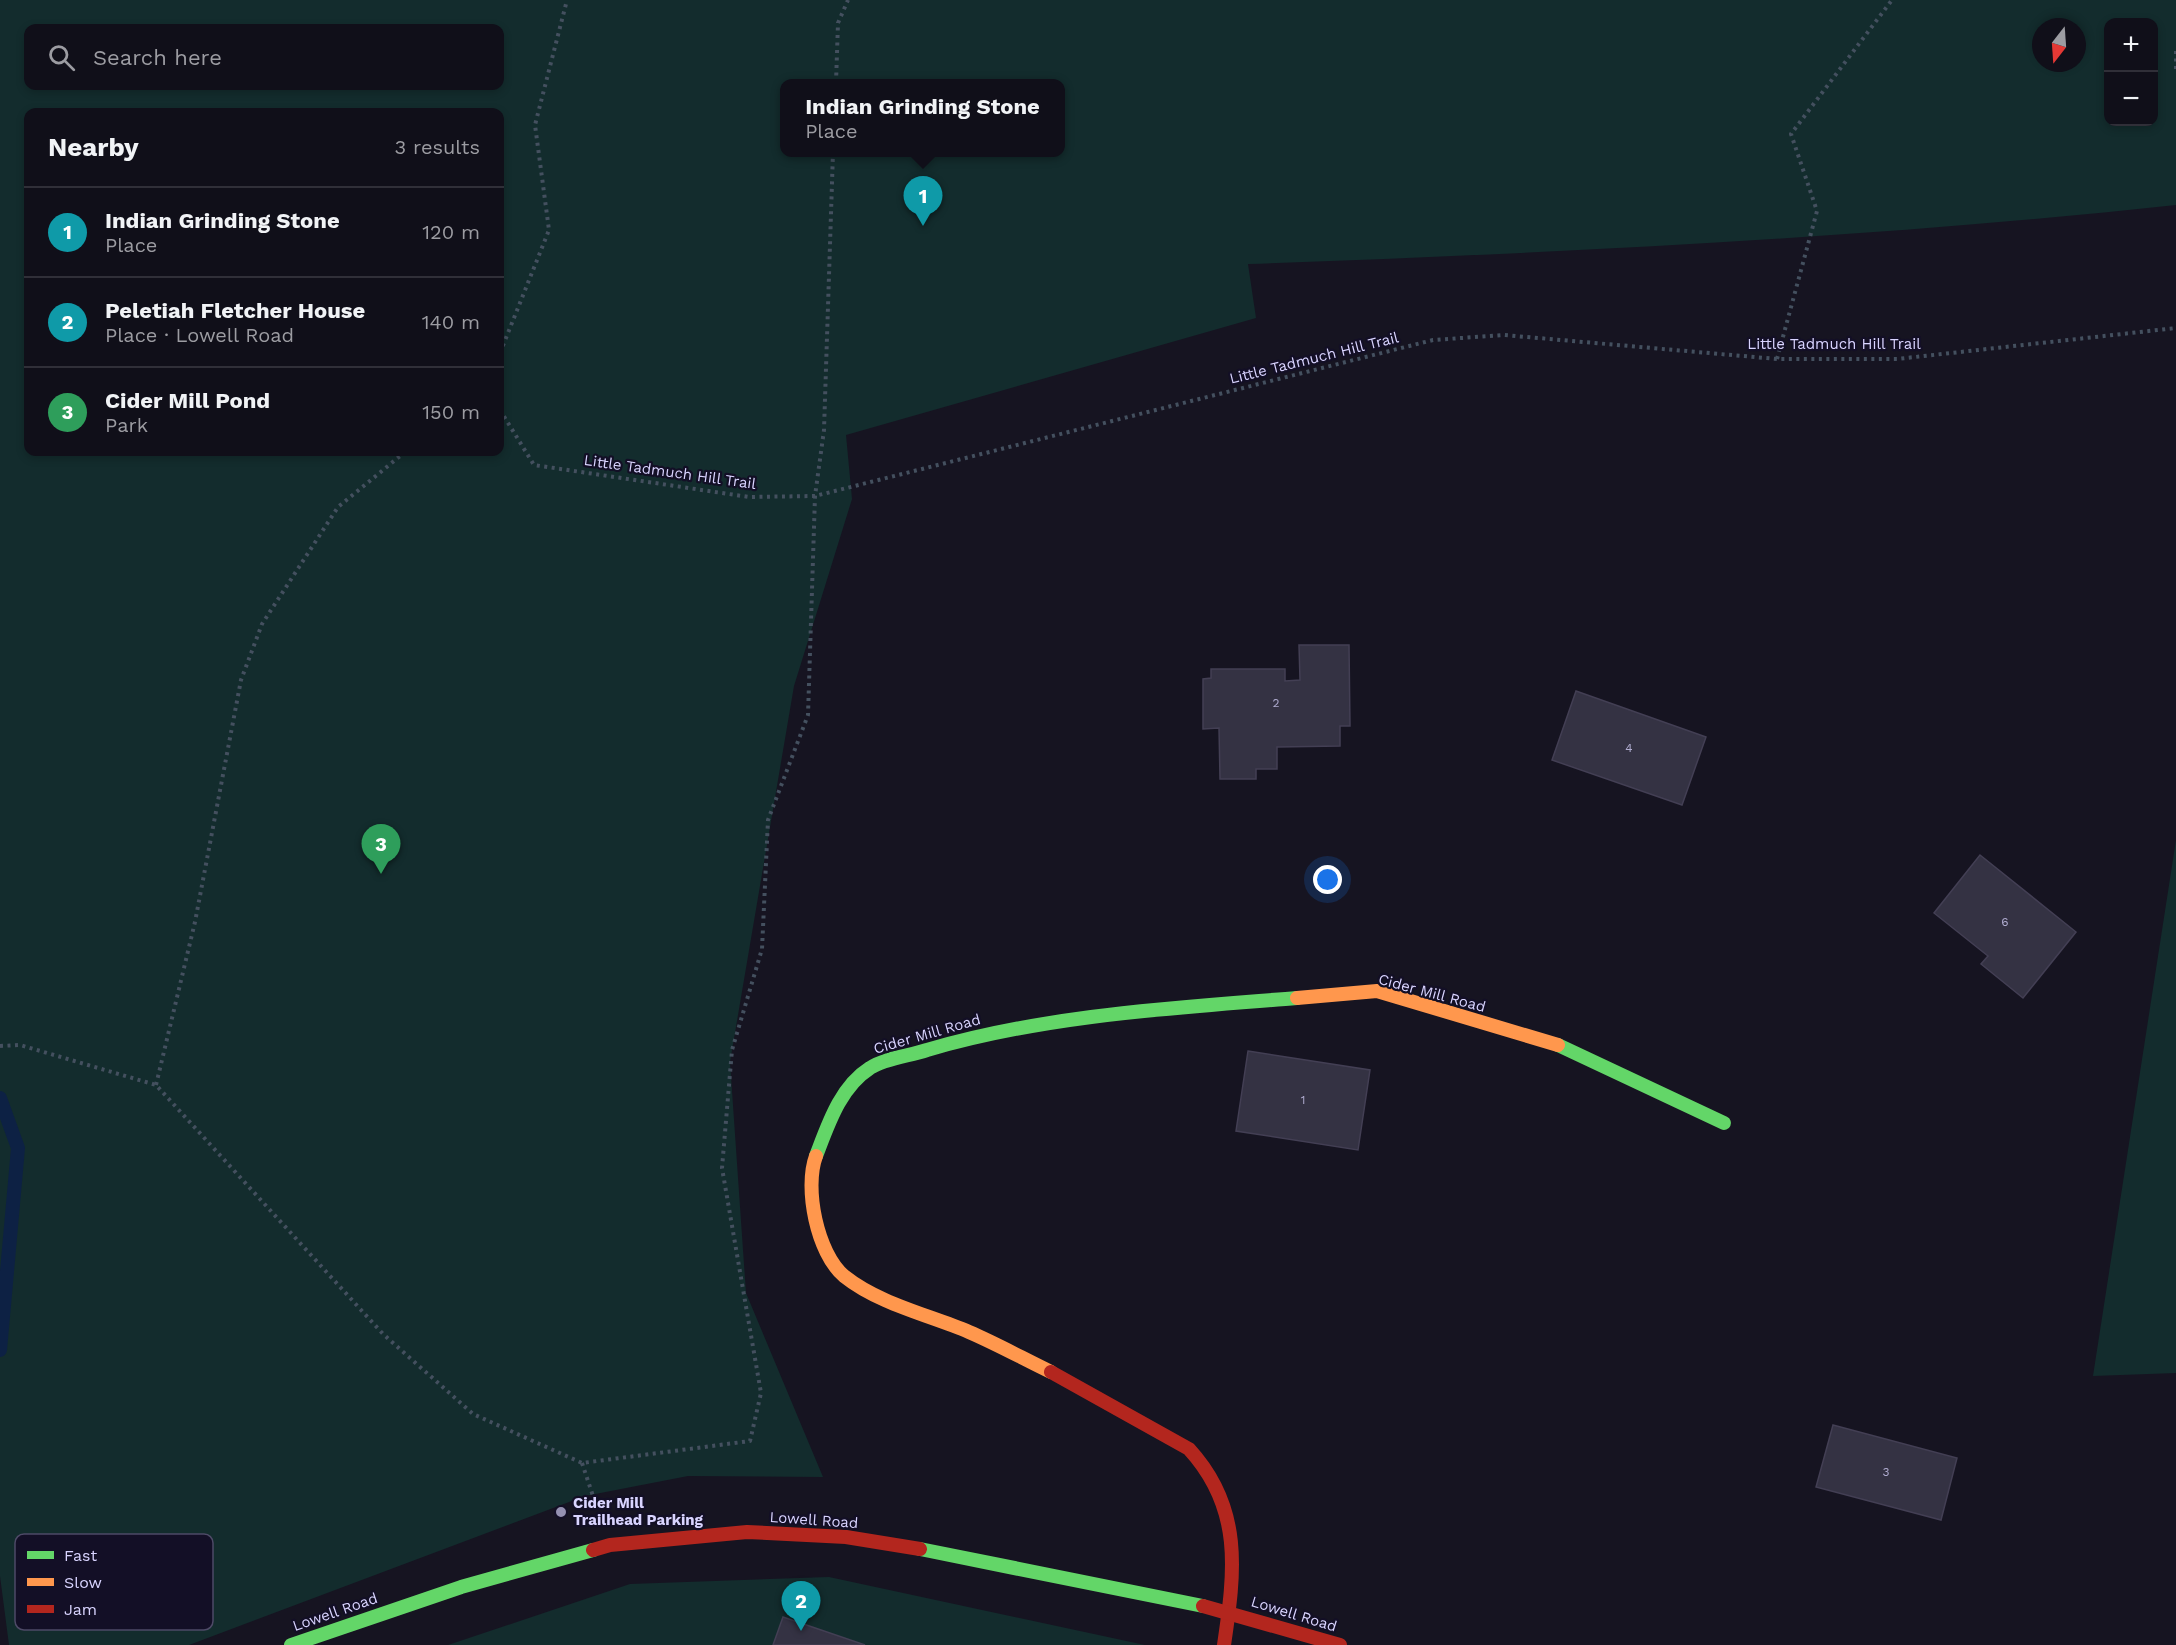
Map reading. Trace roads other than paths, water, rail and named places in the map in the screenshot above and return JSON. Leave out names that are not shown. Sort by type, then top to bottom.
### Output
[{"type":"street","name":"Cider Mill Road","points":[[1224,1645],[1229,1611],[1230,1528],[1221,1493],[1204,1461],[1189,1449],[1085,1389],[971,1333],[863,1289],[842,1274],[826,1251],[812,1206],[814,1162],[838,1103],[851,1084],[871,1067],[982,1034],[1135,1011],[1377,991],[1561,1046],[1724,1123]]},
{"type":"street","name":"Lowell Road","points":[[291,1645],[461,1587],[610,1545],[747,1532],[846,1537],[969,1557],[1229,1611],[1340,1645]]},
{"type":"waterway","points":[[0,1098],[18,1148],[0,1350]]},
{"type":"place","name":"Indian Grinding Stone","points":[[923,226]]},
{"type":"place","name":"Cider Mill Pond","points":[[381,874]]},
{"type":"place","name":"Cider Mill Trailhead Parking","points":[[561,1512]]},
{"type":"place","name":"Peletiah Fletcher House","points":[[801,1631]]}]
